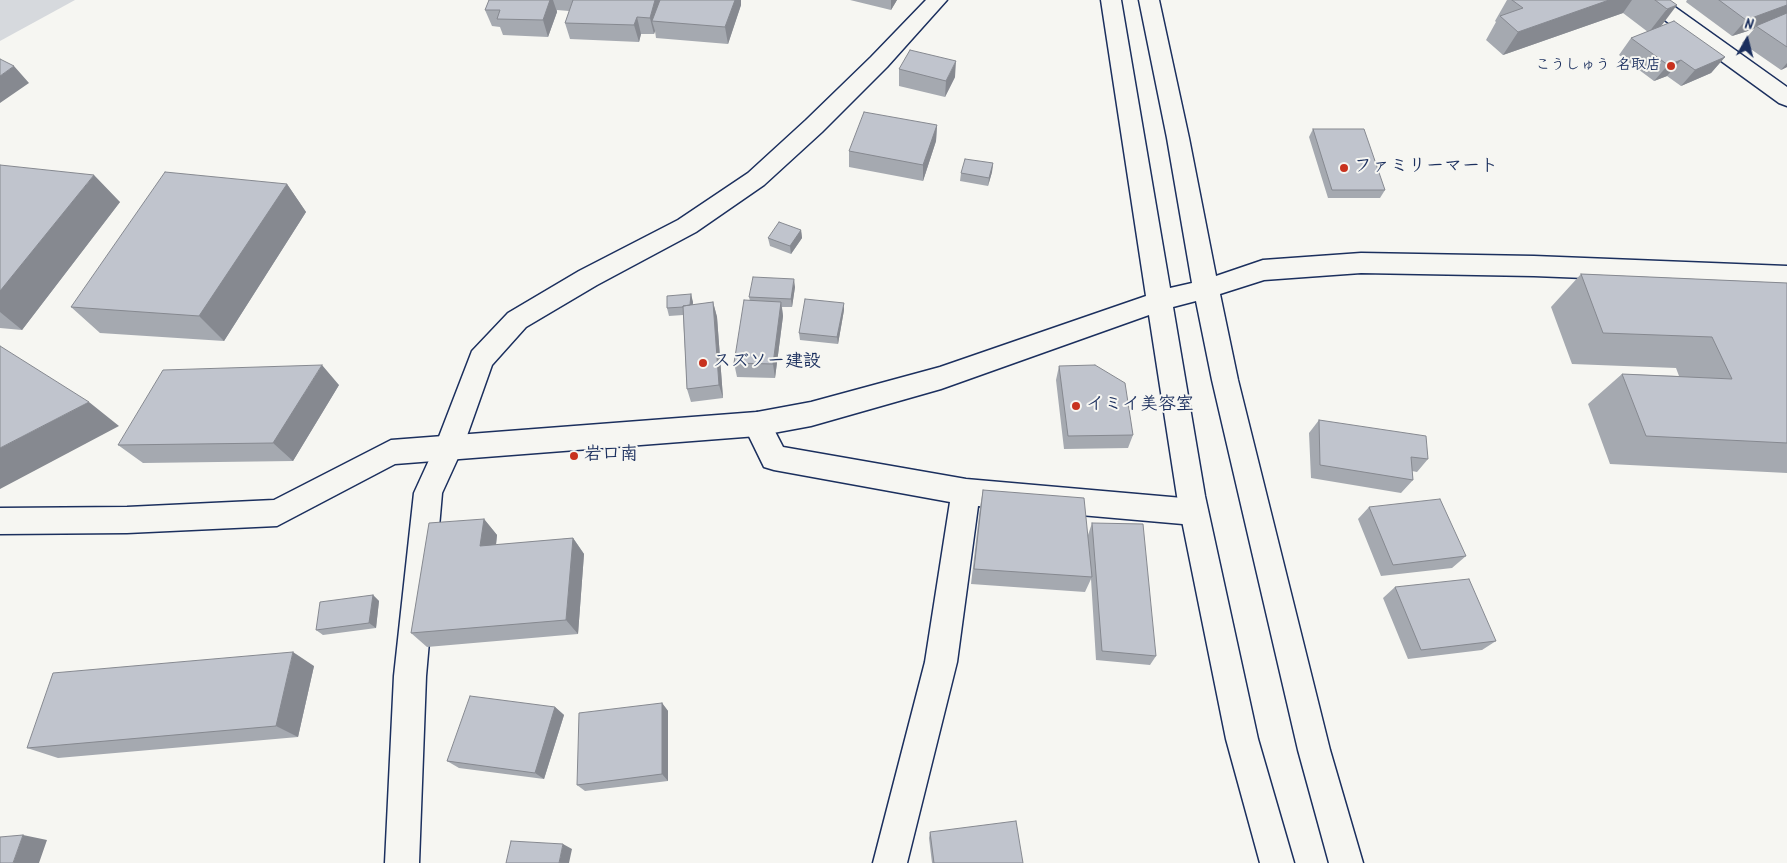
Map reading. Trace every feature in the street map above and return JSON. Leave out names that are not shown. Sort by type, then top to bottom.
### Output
[{"type":"street","points":[[402,863],[410,676],[428,493],[448,447],[481,358],[518,320],[588,278],[687,226],[756,179],[820,120],[938,0]]},
{"type":"street","points":[[1111,0],[1194,512],[1242,739],[1277,863]]},
{"type":"street","points":[[1149,0],[1178,138],[1206,289],[1284,628],[1314,750],[1346,863]]},
{"type":"street","points":[[1652,0],[1787,98]]},
{"type":"street","points":[[0,521],[127,520],[277,513],[391,452],[757,424],[811,414],[940,378],[1160,301],[1206,289],[1264,270],[1361,264],[1534,266],[1787,276]]},
{"type":"street","points":[[757,424],[774,458],[966,492],[1194,512]]},
{"type":"street","points":[[890,863],[941,662],[966,492]]},
{"type":"shaded area","points":[[0,0],[75,0],[0,41]]},
{"type":"building","points":[[489,0],[550,0],[543,20],[497,19],[500,10],[485,10]]},
{"type":"building","points":[[573,0],[655,0],[650,18],[637,17],[634,25],[565,23]]},
{"type":"building","points":[[660,0],[735,0],[725,27],[652,21]]},
{"type":"building","points":[[1512,0],[1609,0],[1518,32],[1500,16],[1523,8]]},
{"type":"building","points":[[1655,0],[1670,0],[1677,5],[1667,9]]},
{"type":"building","points":[[1719,0],[1787,0],[1787,5],[1746,20]]},
{"type":"building","points":[[1787,13],[1787,47],[1756,26]]},
{"type":"building","points":[[1674,21],[1725,57],[1695,70],[1681,60],[1668,65],[1631,38]]},
{"type":"building","points":[[910,50],[956,61],[946,81],[899,69]]},
{"type":"building","points":[[0,59],[14,66],[0,76]]},
{"type":"building","points":[[864,112],[937,125],[923,165],[849,151]]},
{"type":"building","name":"ファミリーマート","points":[[1313,129],[1364,129],[1385,190],[1332,190]]},
{"type":"building","points":[[965,159],[993,163],[989,178],[961,173]]},
{"type":"building","points":[[0,165],[94,175],[0,291]]},
{"type":"building","points":[[165,172],[287,184],[199,316],[71,307]]},
{"type":"building","points":[[779,222],[801,230],[790,246],[768,238]]},
{"type":"building","points":[[1581,274],[1787,283],[1787,443],[1646,436],[1622,374],[1732,379],[1712,337],[1603,333]]},
{"type":"building","points":[[753,277],[794,279],[791,299],[749,297]]},
{"type":"building","points":[[691,294],[690,305],[667,308],[667,296]]},
{"type":"building","points":[[805,299],[844,303],[837,337],[799,333]]},
{"type":"building","points":[[744,300],[781,302],[773,364],[734,363]]},
{"type":"building","points":[[713,302],[719,385],[687,389],[683,306]]},
{"type":"building","points":[[0,346],[89,402],[0,448]]},
{"type":"building","points":[[322,365],[273,443],[118,445],[163,370]]},
{"type":"building","points":[[1095,365],[1125,383],[1133,435],[1068,436],[1059,366]]},
{"type":"building","points":[[1319,420],[1426,436],[1428,459],[1411,457],[1413,480],[1320,465]]},
{"type":"building","points":[[983,490],[1084,498],[1092,577],[974,569]]},
{"type":"building","points":[[1440,499],[1466,556],[1393,565],[1369,507]]},
{"type":"building","points":[[484,519],[480,546],[573,538],[566,620],[411,633],[429,523]]},
{"type":"building","points":[[1092,523],[1143,524],[1156,656],[1102,651]]},
{"type":"building","points":[[1469,579],[1496,641],[1421,650],[1395,587]]},
{"type":"building","points":[[373,595],[369,623],[316,630],[320,602]]},
{"type":"building","points":[[293,652],[276,726],[27,748],[53,673]]},
{"type":"building","points":[[470,696],[555,707],[535,773],[447,761]]},
{"type":"building","points":[[662,703],[662,774],[577,785],[579,713]]},
{"type":"building","points":[[1016,821],[1023,863],[934,863],[930,832]]},
{"type":"building","points":[[23,835],[13,863],[0,863],[0,837]]},
{"type":"building","points":[[511,841],[563,844],[559,863],[506,863]]},
{"type":"place","name":"こうしゅう 名取店","points":[[1671,66]]},
{"type":"place","name":"ファミリーマート","points":[[1344,168]]},
{"type":"place","name":"スズソー建設","points":[[703,363]]},
{"type":"place","name":"イミイ美容室","points":[[1076,406]]},
{"type":"place","name":"岩口南","points":[[574,456]]}]
